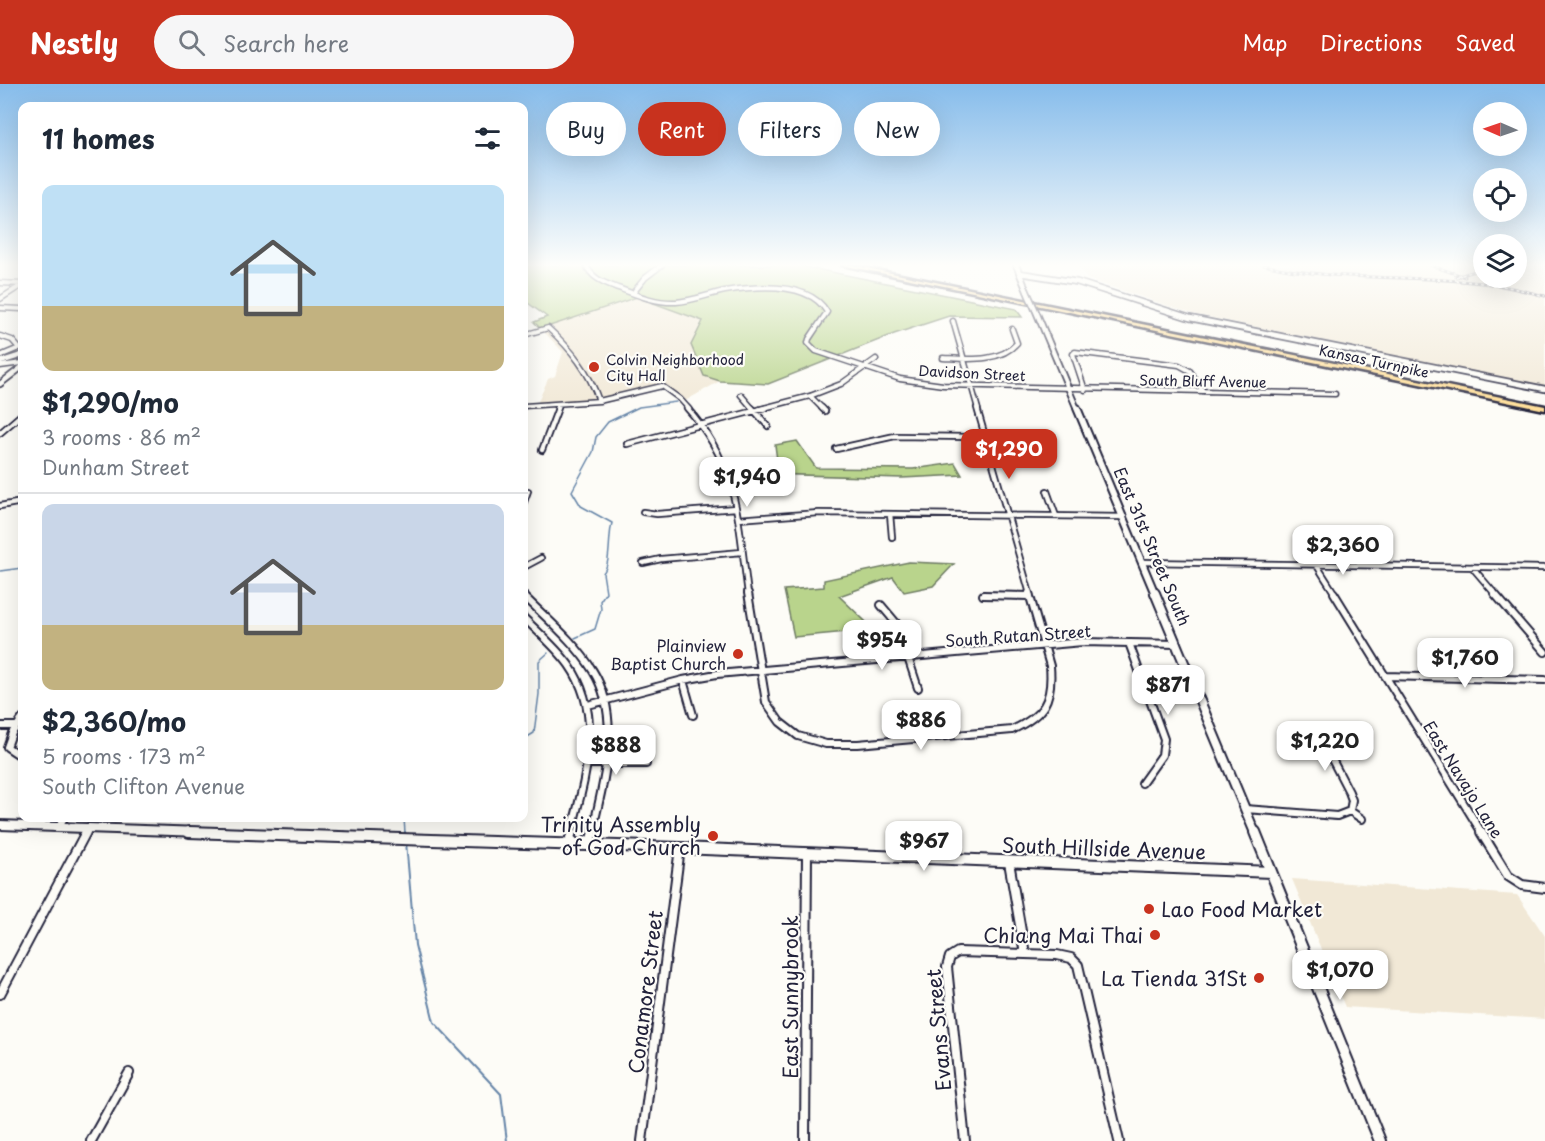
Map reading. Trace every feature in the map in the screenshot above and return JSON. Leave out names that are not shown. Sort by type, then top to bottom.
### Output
[{"type":"highway","name":"Kansas Turnpike","points":[[1087,314],[1545,408]]},
{"type":"highway","name":"Kansas Turnpike","points":[[1094,314],[1545,408]]},
{"type":"street","points":[[826,314],[808,343],[816,351],[864,368]]},
{"type":"street","name":"East 31st Street South","points":[[1037,314],[1177,644],[1338,1033],[1380,1141]]},
{"type":"street","points":[[1178,314],[1545,389]]},
{"type":"street","points":[[528,406],[599,401],[662,386],[680,399],[702,424],[718,448],[726,468],[736,507],[759,670],[766,702],[780,722],[798,736],[826,744],[858,744],[1012,730],[1032,720],[1045,707],[1051,695],[1052,681],[1044,645],[953,321]]},
{"type":"street","points":[[528,333],[548,328],[583,364],[599,401]]},
{"type":"street","points":[[943,358],[987,357],[1017,346],[1012,329]]},
{"type":"street","points":[[0,336],[12,340],[18,347]]},
{"type":"street","points":[[1086,390],[1073,354],[1075,352],[1179,365],[1190,371],[1203,391]]},
{"type":"street","points":[[0,361],[18,355]]},
{"type":"street","points":[[627,444],[810,396],[841,384],[876,359]]},
{"type":"street","points":[[0,361],[18,366]]},
{"type":"street","name":"Davidson Street","points":[[864,368],[921,383],[1070,389]]},
{"type":"street","points":[[0,384],[18,370]]},
{"type":"street","name":"South Bluff Avenue","points":[[1070,389],[1335,393]]},
{"type":"street","points":[[741,395],[768,426]]},
{"type":"street","points":[[810,396],[825,411]]},
{"type":"street","points":[[542,450],[559,405]]},
{"type":"street","points":[[0,433],[18,417]]},
{"type":"street","points":[[836,449],[895,436],[1041,438]]},
{"type":"street","points":[[1047,491],[1056,516]]},
{"type":"street","points":[[0,506],[18,503]]},
{"type":"street","points":[[643,512],[652,514],[736,507]]},
{"type":"street","points":[[738,519],[814,513],[1124,517]]},
{"type":"street","points":[[890,514],[892,537]]},
{"type":"street","points":[[643,564],[661,559],[742,552]]},
{"type":"street","points":[[528,565],[541,558]]},
{"type":"street","points":[[1142,562],[1545,568]]},
{"type":"street","name":"East Navajo Lane","points":[[1316,564],[1508,876],[1517,883],[1545,888]]},
{"type":"street","points":[[1472,567],[1545,652]]},
{"type":"street","points":[[983,595],[1030,596]]},
{"type":"street","points":[[528,600],[580,652],[595,675],[606,700],[609,728],[607,764],[591,839],[578,846],[570,838],[587,764],[591,729],[588,705],[570,666],[528,622]]},
{"type":"street","points":[[881,605],[897,624],[918,688]]},
{"type":"street","name":"South Rutan Street","points":[[588,705],[683,680],[759,670],[1083,642],[1177,644]]},
{"type":"street","points":[[1129,643],[1164,739],[1162,755],[1142,783]]},
{"type":"street","points":[[1385,676],[1545,680]]},
{"type":"street","points":[[683,680],[693,715]]},
{"type":"street","points":[[0,726],[17,726],[7,747],[18,754]]},
{"type":"street","points":[[1326,738],[1325,746],[1352,800],[1350,811]]},
{"type":"street","points":[[587,764],[646,764]]},
{"type":"street","points":[[1245,809],[1337,816],[1350,811]]},
{"type":"street","points":[[1350,811],[1362,819]]},
{"type":"street","points":[[58,827],[61,822]]},
{"type":"street","name":"South Hillside Avenue","points":[[0,825],[680,848],[1271,872]]},
{"type":"street","points":[[0,994],[88,828]]},
{"type":"street","name":"Conamore Street","points":[[642,1141],[680,848]]},
{"type":"street","name":"East Sunnybrook","points":[[805,1141],[807,853]]},
{"type":"street","points":[[1009,862],[1025,954],[1071,957],[1078,965],[1119,1141]]},
{"type":"street","name":"Evans Street","points":[[965,1141],[947,959],[951,954],[958,952],[1025,954]]},
{"type":"street","points":[[91,1141],[129,1073]]},
{"type":"shaded area","points":[[581,314],[685,314],[703,321],[704,375],[720,381],[685,401],[662,384],[604,398],[537,404],[548,379],[555,376],[563,352],[543,331],[554,328],[547,325]]},
{"type":"shaded area","points":[[1195,314],[1545,314],[1545,386]]},
{"type":"shaded area","points":[[1292,879],[1517,895],[1545,936],[1545,1019],[1345,1007]]},
{"type":"green space","points":[[543,314],[585,314],[541,329],[534,322],[547,317]]},
{"type":"green space","points":[[685,314],[1020,314],[1022,317],[949,316],[894,334],[768,384],[720,381],[704,376],[691,345],[703,321]]},
{"type":"green space","points":[[797,441],[816,468],[913,469],[955,463],[962,475],[902,478],[734,473],[732,470],[777,460],[775,445]]},
{"type":"green space","points":[[909,562],[954,564],[933,586],[904,592],[893,577],[839,596],[866,622],[868,630],[794,637],[784,590],[824,587],[824,580]]},
{"type":"waterway","points":[[575,638],[595,629],[601,609],[600,601],[606,592],[603,573],[606,569],[612,523],[581,506],[572,491],[593,452],[596,437],[608,422],[639,407],[676,402]]},
{"type":"waterway","points":[[0,571],[18,569]]},
{"type":"waterway","points":[[528,737],[534,733],[539,694],[539,661],[548,653]]},
{"type":"waterway","points":[[404,822],[405,833]]},
{"type":"waterway","points":[[406,842],[415,945],[434,1022],[501,1094],[507,1141]]},
{"type":"place","name":"Colvin Neighborhood City Hall","points":[[594,367]]},
{"type":"place","name":"Plainview Baptist Church","points":[[738,654]]},
{"type":"place","name":"Trinity Assembly of God Church","points":[[713,836]]},
{"type":"place","name":"Lao Food Market","points":[[1149,909]]},
{"type":"place","name":"Chiang Mai Thai","points":[[1155,935]]},
{"type":"place","name":"La Tienda 31St","points":[[1259,978]]}]
